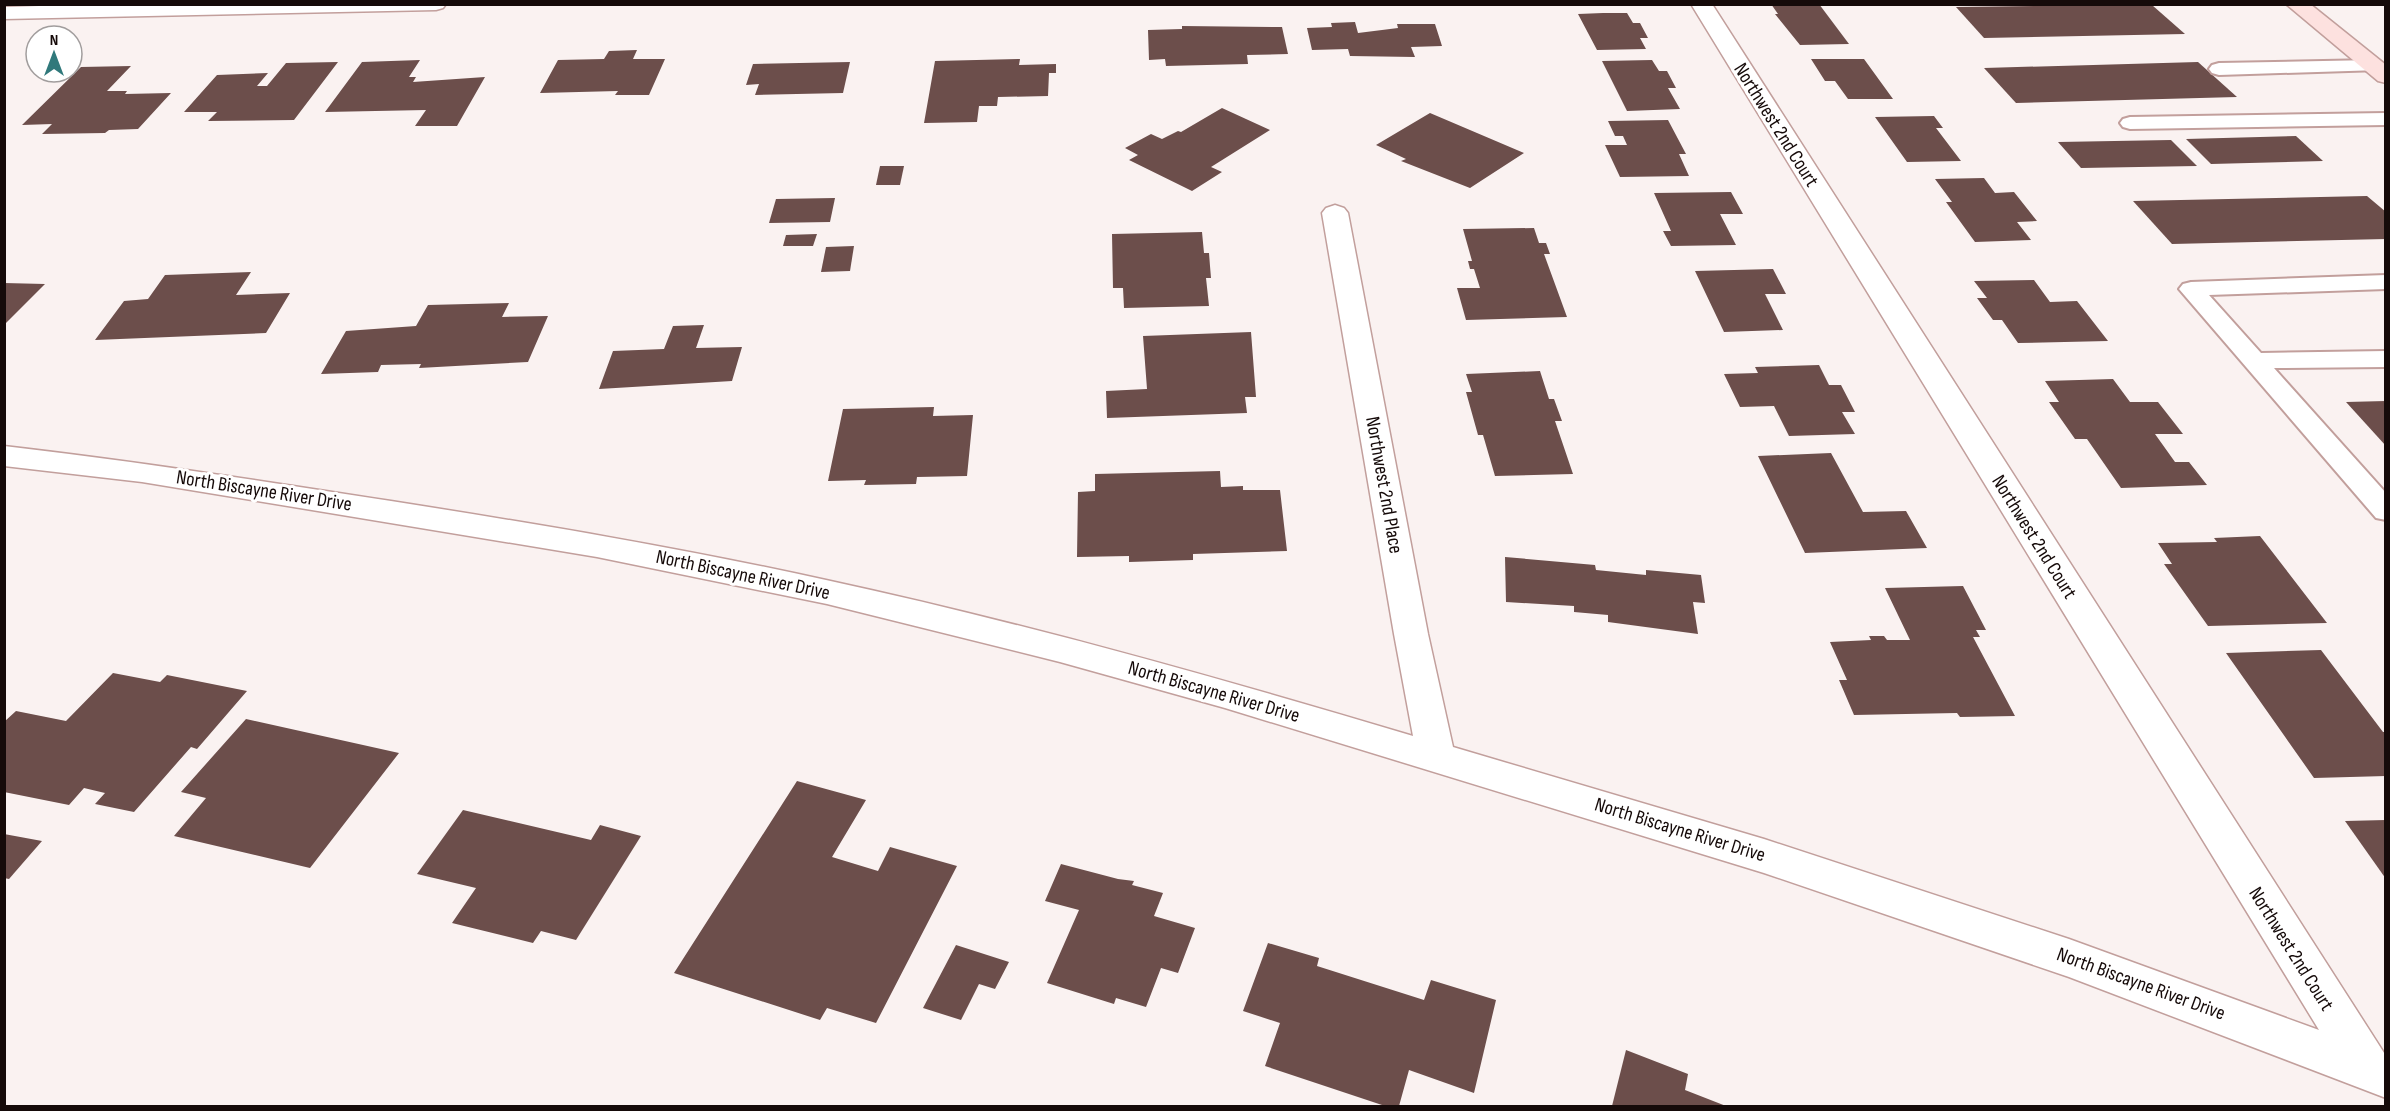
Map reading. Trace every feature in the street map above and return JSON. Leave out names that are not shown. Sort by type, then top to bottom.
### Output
[{"type":"street","points":[[4,13],[47,8],[436,4]]},
{"type":"street","name":"Northwest 2nd Court","points":[[1701,4],[2376,1073]]},
{"type":"street","points":[[2295,4],[2378,66]]},
{"type":"street","name":"Northwest 2nd Place","points":[[1335,213],[1411,634],[1436,756]]},
{"type":"street","name":"North Biscayne River Drive","points":[[4,456],[142,472],[373,507],[597,545],[749,575],[934,617],[1060,649],[1225,694],[1436,756],[1764,856],[1922,907],[2212,1010],[2376,1073]]},
{"type":"lane","points":[[2219,69],[2378,66]]},
{"type":"lane","points":[[2130,123],[2385,119]]},
{"type":"lane","points":[[2385,282],[2191,289],[2385,511]]},
{"type":"lane","points":[[2254,361],[2385,359]]},
{"type":"building","points":[[1771,4],[1819,4],[1849,44],[1800,45],[1775,14],[1778,14]]},
{"type":"building","points":[[2152,5],[2185,34],[1984,38],[1956,7]]},
{"type":"building","points":[[1627,13],[1633,23],[1640,23],[1648,38],[1640,38],[1646,49],[1597,50],[1578,14]]},
{"type":"building","points":[[1355,22],[1358,33],[1398,28],[1397,24],[1435,24],[1442,46],[1411,47],[1415,57],[1350,56],[1348,49],[1312,50],[1307,28],[1332,27],[1331,23]]},
{"type":"building","points":[[1182,26],[1282,27],[1288,54],[1247,55],[1248,64],[1166,66],[1165,59],[1149,60],[1148,30],[1182,29]]},
{"type":"building","points":[[637,50],[633,59],[665,59],[649,95],[615,95],[618,91],[540,93],[558,60],[604,59],[609,51]]},
{"type":"building","points":[[1020,59],[1019,65],[1056,64],[1056,73],[1049,73],[1048,96],[998,97],[997,106],[979,106],[977,122],[924,123],[935,61]]},
{"type":"building","points":[[1811,59],[1864,59],[1893,99],[1848,99],[1835,81],[1825,81]]},
{"type":"building","points":[[420,60],[409,77],[416,77],[413,82],[485,77],[457,126],[415,126],[426,110],[325,112],[362,62]]},
{"type":"building","points":[[1652,60],[1659,71],[1667,71],[1676,88],[1668,88],[1680,109],[1627,111],[1602,61]]},
{"type":"building","points":[[338,62],[294,120],[208,121],[217,112],[184,112],[217,75],[268,73],[257,86],[267,86],[286,63]]},
{"type":"building","points":[[850,62],[843,93],[755,95],[759,84],[746,85],[753,64]]},
{"type":"building","points":[[2198,62],[2237,97],[2016,103],[1984,68]]},
{"type":"building","points":[[131,66],[107,91],[127,91],[125,94],[171,93],[138,129],[109,130],[105,133],[42,134],[52,124],[22,125],[64,84],[84,84],[84,67]]},
{"type":"building","points":[[1222,108],[1270,130],[1211,167],[1222,172],[1192,191],[1129,160],[1138,155],[1125,148],[1151,134],[1162,139],[1178,131],[1181,132]]},
{"type":"building","points":[[1430,113],[1524,153],[1470,188],[1401,161],[1406,159],[1376,145]]},
{"type":"building","points":[[1934,116],[1943,128],[1936,128],[1961,161],[1907,162],[1875,117]]},
{"type":"building","points":[[1668,120],[1686,154],[1679,154],[1689,176],[1620,177],[1605,145],[1627,145],[1623,136],[1615,136],[1608,121]]},
{"type":"building","points":[[2296,136],[2323,161],[2211,164],[2186,139]]},
{"type":"building","points":[[2171,140],[2197,166],[2081,168],[2058,142]]},
{"type":"building","points":[[880,166],[904,166],[900,185],[876,185]]},
{"type":"building","points":[[1984,178],[1995,193],[2014,192],[2037,221],[2017,222],[2031,240],[1975,242],[1946,202],[1952,202],[1935,179]]},
{"type":"building","points":[[1731,192],[1743,214],[1720,214],[1736,245],[1671,246],[1663,231],[1671,231],[1654,193]]},
{"type":"building","points":[[2367,196],[2386,212],[2386,239],[2172,244],[2133,201]]},
{"type":"building","points":[[835,198],[830,222],[769,223],[776,199]]},
{"type":"building","points":[[1534,228],[1539,243],[1546,243],[1550,254],[1544,254],[1567,317],[1466,320],[1457,288],[1480,288],[1474,269],[1470,269],[1468,261],[1472,261],[1463,229]]},
{"type":"building","points":[[1202,232],[1204,253],[1209,253],[1211,278],[1206,278],[1209,306],[1124,308],[1123,288],[1113,288],[1112,234]]},
{"type":"building","points":[[817,234],[813,246],[783,246],[786,235]]},
{"type":"building","points":[[854,246],[850,271],[821,272],[826,247]]},
{"type":"building","points":[[1773,269],[1786,294],[1765,294],[1783,330],[1724,332],[1695,271]]},
{"type":"building","points":[[251,272],[236,295],[290,293],[266,333],[95,340],[124,301],[148,299],[165,275]]},
{"type":"building","points":[[2034,280],[2050,302],[2077,301],[2108,341],[2018,343],[2002,320],[1993,320],[1977,298],[1987,298],[1974,281]]},
{"type":"building","points":[[4,283],[45,284],[4,325]]},
{"type":"building","points":[[509,303],[502,317],[548,316],[528,362],[419,368],[421,364],[381,365],[378,372],[321,374],[346,331],[416,326],[428,305]]},
{"type":"building","points":[[704,325],[696,348],[742,347],[732,381],[599,389],[613,351],[664,349],[673,326]]},
{"type":"building","points":[[1251,332],[1256,397],[1245,397],[1247,413],[1107,418],[1106,391],[1147,389],[1143,336]]},
{"type":"building","points":[[1819,365],[1829,385],[1841,385],[1855,412],[1842,412],[1855,434],[1789,436],[1774,406],[1740,407],[1724,374],[1758,373],[1755,367]]},
{"type":"building","points":[[1540,371],[1549,399],[1554,399],[1562,421],[1555,421],[1573,474],[1495,476],[1483,435],[1478,435],[1466,392],[1472,392],[1466,374]]},
{"type":"building","points":[[2113,379],[2130,402],[2158,402],[2183,434],[2155,434],[2175,462],[2189,462],[2207,485],[2121,488],[2087,439],[2075,439],[2049,402],[2059,402],[2045,381]]},
{"type":"building","points":[[2386,401],[2386,446],[2346,402]]},
{"type":"building","points":[[934,407],[933,416],[973,415],[967,476],[917,477],[916,484],[864,485],[866,480],[828,481],[843,409]]},
{"type":"building","points":[[1831,453],[1863,512],[1906,511],[1927,548],[1805,553],[1758,456]]},
{"type":"building","points":[[1220,471],[1221,487],[1243,486],[1243,490],[1280,490],[1287,551],[1193,554],[1193,560],[1129,562],[1129,556],[1077,557],[1078,492],[1095,491],[1095,474]]},
{"type":"building","points":[[2260,536],[2327,623],[2208,626],[2164,564],[2172,564],[2158,543],[2217,542],[2214,538]]},
{"type":"building","points":[[1505,557],[1595,565],[1596,570],[1646,575],[1646,570],[1701,575],[1705,603],[1693,602],[1698,634],[1608,622],[1608,615],[1574,612],[1574,606],[1506,602]]},
{"type":"building","points":[[1963,586],[1986,630],[1976,630],[1980,637],[1973,637],[2015,716],[1960,717],[1957,713],[1854,715],[1839,680],[1847,680],[1830,642],[1871,640],[1869,636],[1884,636],[1887,640],[1910,640],[1885,588]]},
{"type":"building","points":[[2321,650],[2383,732],[2386,732],[2386,776],[2314,778],[2226,653]]},
{"type":"building","points":[[113,673],[160,682],[167,675],[247,691],[197,749],[191,747],[134,812],[95,804],[105,793],[84,788],[69,805],[4,792],[4,722],[16,711],[66,721]]},
{"type":"building","points":[[246,719],[399,753],[310,868],[174,836],[206,798],[181,792]]},
{"type":"building","points":[[797,781],[866,800],[832,857],[878,871],[890,847],[957,866],[876,1023],[827,1008],[820,1020],[674,973]]},
{"type":"building","points":[[463,810],[591,840],[600,825],[641,836],[576,940],[541,931],[533,943],[452,923],[476,888],[417,874]]},
{"type":"building","points":[[2386,820],[2386,879],[2345,821]]},
{"type":"building","points":[[4,834],[42,841],[9,879],[4,878]]},
{"type":"building","points":[[1061,864],[1134,881],[1132,885],[1163,893],[1154,916],[1195,928],[1178,973],[1161,968],[1146,1007],[1116,998],[1114,1004],[1047,983],[1079,910],[1045,901]]},
{"type":"building","points":[[1268,943],[1319,958],[1317,966],[1424,1000],[1431,980],[1496,1000],[1474,1093],[1409,1070],[1399,1106],[1385,1106],[1265,1066],[1280,1023],[1243,1011]]},
{"type":"building","points":[[956,945],[1009,962],[995,989],[979,984],[961,1020],[923,1008]]},
{"type":"building","points":[[1626,1050],[1688,1074],[1685,1090],[1726,1106],[1612,1106]]}]
